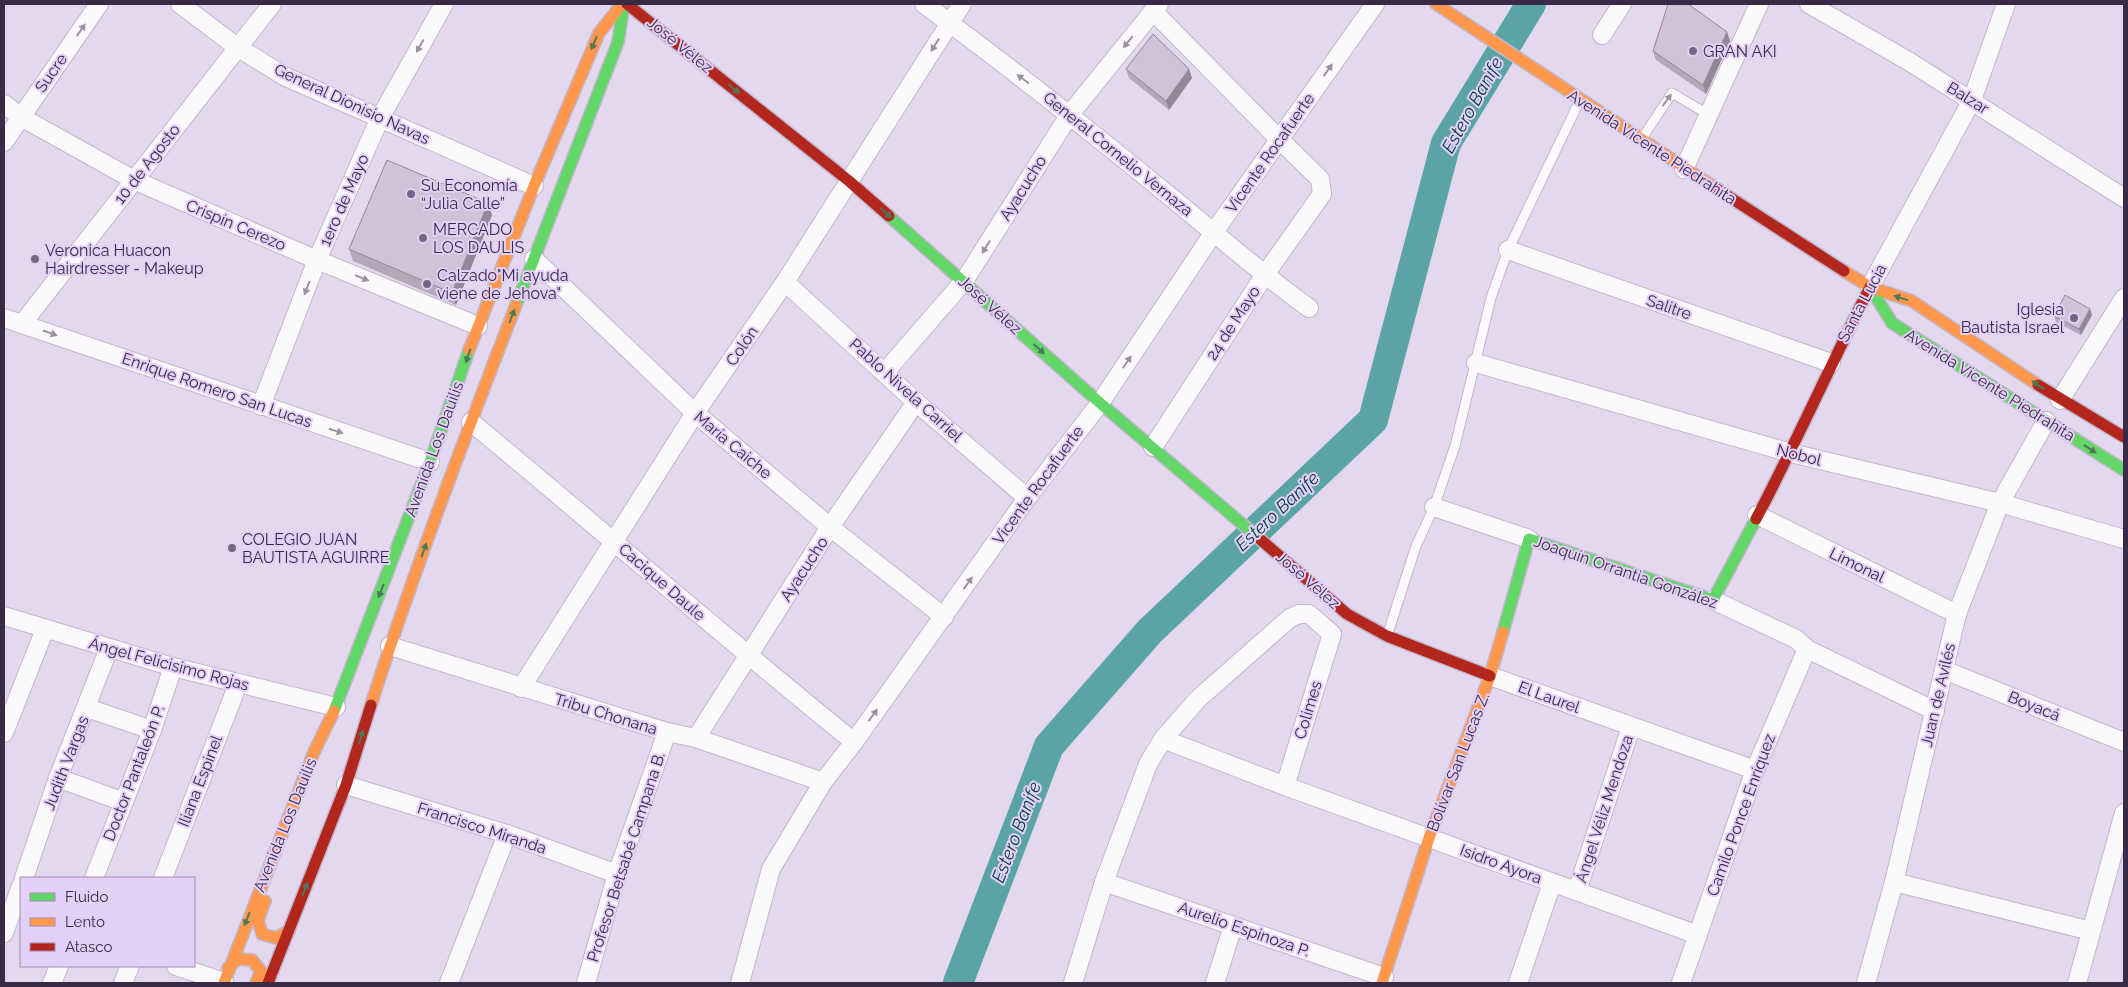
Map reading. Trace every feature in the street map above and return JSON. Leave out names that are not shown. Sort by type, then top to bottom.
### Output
[{"type":"street","name":"Sucre","points":[[4,142],[99,4]]},
{"type":"street","name":"General Dionisio Navas","points":[[180,4],[238,47],[286,77],[534,186]]},
{"type":"street","name":"10 de Agosto","points":[[22,324],[272,4]]},
{"type":"street","name":"1ero de Mayo","points":[[261,406],[317,260],[380,118],[444,4]]},
{"type":"street","name":"José Vélez","points":[[624,4],[849,180],[1100,403],[1347,614]]},
{"type":"street","name":"Avenida Los Dauilis","points":[[225,978],[314,752],[336,708],[430,462],[478,326],[534,186],[599,33],[624,4]]},
{"type":"street","name":"Avenida Los Dauilis","points":[[268,983],[346,785],[390,646],[471,422],[618,42],[624,4]]},
{"type":"street","name":"General Cornelio Vernaza","points":[[924,4],[1070,114],[1214,232],[1264,276],[1309,308]]},
{"type":"street","name":"Colón","points":[[521,688],[695,413],[786,282],[962,4]]},
{"type":"street","name":"Vicente Rocafuerte","points":[[740,983],[771,869],[823,782],[944,617],[1027,498],[1100,403],[1214,232],[1374,4]]},
{"type":"street","points":[[1602,35],[1622,4]]},
{"type":"street","points":[[1684,169],[1759,4]]},
{"type":"street","name":"Balzar","points":[[1809,4],[1832,10],[2124,198]]},
{"type":"street","name":"Santa Lucía","points":[[1713,600],[1790,453],[1831,364],[1870,287],[1972,100],[2006,4]]},
{"type":"street","points":[[1156,7],[1280,140]]},
{"type":"street","name":"Ayacucho","points":[[885,372],[964,281],[1070,114],[1156,7]]},
{"type":"street","name":"Avenida Vicente Piedrahíta","points":[[1441,7],[1579,101],[1870,287],[1912,301],[2060,400],[2120,430]]},
{"type":"street","name":"Crispín Cerezo","points":[[4,104],[20,117],[134,180],[317,260],[478,326]]},
{"type":"street","name":"24 de Mayo","points":[[1153,447],[1264,276],[1322,194],[1320,179],[1280,140]]},
{"type":"street","name":"Salitre","points":[[1508,250],[1831,364]]},
{"type":"street","name":"María Caiche","points":[[534,260],[695,413],[830,527],[944,617]]},
{"type":"street","name":"Pablo Nivela Carriel","points":[[786,282],[916,402],[1027,498]]},
{"type":"street","name":"Avenida Vicente Piedrahíta","points":[[1870,287],[1892,323],[2124,470]]},
{"type":"street","points":[[2060,400],[2124,298]]},
{"type":"street","name":"Enrique Romero San Lucas","points":[[4,318],[430,462]]},
{"type":"street","name":"Nobol","points":[[1476,363],[1790,453],[2000,503],[2124,539]]},
{"type":"street","name":"Ayacucho","points":[[696,738],[830,527],[916,402]]},
{"type":"street","name":"Juan de Avilés","points":[[1866,983],[1894,882],[1957,614],[2000,503],[2046,421]]},
{"type":"street","name":"Cacique Daule","points":[[471,422],[614,540],[747,656],[854,742]]},
{"type":"street","name":"Joaquín Orrantia González","points":[[1434,507],[1713,600],[1796,639],[1807,649],[1935,711]]},
{"type":"street","name":"Limonal","points":[[1757,516],[1957,614]]},
{"type":"street","name":"Bolívar San Lucas Z.","points":[[1383,980],[1429,838],[1490,676],[1529,539]]},
{"type":"street","name":"Colimes","points":[[1163,739],[1198,699],[1290,618],[1298,614],[1308,614],[1332,634],[1285,786]]},
{"type":"street","name":"El Laurel","points":[[1347,614],[1387,636],[1490,676],[1755,770]]},
{"type":"street","name":"Ángel Felicisimo Rojas","points":[[4,616],[173,667],[336,708]]},
{"type":"street","points":[[4,733],[45,629]]},
{"type":"street","name":"Tribu Chonana","points":[[390,646],[667,732],[696,738],[823,782]]},
{"type":"street","name":"Judith Vargas","points":[[24,877],[58,778],[109,648]]},
{"type":"street","name":"Camilo Ponce Enríquez","points":[[1681,983],[1755,770],[1807,649]]},
{"type":"street","name":"Doctor Pantaleón P.","points":[[94,877],[152,730],[173,667]]},
{"type":"street","name":"Boyacá","points":[[1944,670],[2124,742]]},
{"type":"street","name":"Iliana Espinel","points":[[163,877],[238,684]]},
{"type":"street","points":[[87,708],[152,730]]},
{"type":"street","name":"Ángel Véliz Mendoza","points":[[1577,891],[1631,727]]},
{"type":"street","name":"Profesor Betsabé Campana B.","points":[[586,983],[617,874],[667,732]]},
{"type":"street","points":[[1072,983],[1104,882],[1148,764],[1163,739]]},
{"type":"street","name":"Isidro Ayora","points":[[1163,739],[1285,786],[1698,935]]},
{"type":"street","points":[[289,931],[283,937],[272,938],[262,934],[258,920],[305,797],[314,752]]},
{"type":"street","points":[[58,778],[124,802]]},
{"type":"street","name":"Francisco Miranda","points":[[346,785],[507,834],[617,874]]},
{"type":"street","points":[[2077,983],[2124,813]]},
{"type":"street","points":[[449,983],[507,834]]},
{"type":"street","name":"Aurelio Espinoza P.","points":[[1104,882],[1383,980]]},
{"type":"street","name":"Ángel Véliz Mendoza","points":[[1518,983],[1552,882]]},
{"type":"street","points":[[1894,882],[2091,931]]},
{"type":"street","points":[[4,933],[20,889]]},
{"type":"street","points":[[1215,983],[1233,926]]},
{"type":"street","points":[[180,967],[225,978],[238,959],[250,959],[257,964],[260,971],[256,983]]},
{"type":"street","points":[[52,983],[59,967]]},
{"type":"street","points":[[123,983],[130,967]]},
{"type":"lane","points":[[1640,140],[1672,93],[1709,115]]},
{"type":"lane","points":[[1387,636],[1416,546],[1434,507],[1455,446],[1491,298],[1508,250],[1579,101]]},
{"type":"building","name":"GRAN AKI","points":[[1668,4],[1688,4],[1727,32],[1703,85],[1653,51]]},
{"type":"building","points":[[1153,34],[1189,69],[1166,101],[1126,69]]},
{"type":"building","name":"MERCADO LOS DAULIS","points":[[387,160],[488,203],[452,293],[349,249]]},
{"type":"building","name":"Iglesia Bautista Israel","points":[[2065,295],[2090,309],[2079,329],[2054,316]]},
{"type":"waterway","name":"Estero Banife","points":[[958,983],[1049,746],[1150,631],[1373,420],[1446,143],[1531,4]]},
{"type":"traffic: fast","points":[[516,305],[618,42],[624,4]]},
{"type":"traffic: fast","points":[[889,216],[1100,403],[1261,540]]},
{"type":"traffic: fast","points":[[1870,287],[1892,323],[2124,470]]},
{"type":"traffic: fast","points":[[334,711],[430,462],[469,350]]},
{"type":"traffic: fast","points":[[1503,632],[1529,539],[1713,600],[1756,519]]},
{"type":"traffic: slow","points":[[469,350],[534,186],[599,33],[622,4]]},
{"type":"traffic: slow","points":[[1436,4],[1717,189]]},
{"type":"traffic: slow","points":[[1844,271],[1870,287],[1912,301],[2038,385]]},
{"type":"traffic: slow","points":[[371,705],[422,554],[516,305]]},
{"type":"traffic: slow","points":[[1382,983],[1429,838],[1490,676],[1503,632]]},
{"type":"traffic: slow","points":[[224,983],[314,752],[334,711]]},
{"type":"traffic: slow","points":[[265,901],[258,920],[262,934],[276,938],[289,931]]},
{"type":"traffic: slow","points":[[228,968],[238,959],[252,960],[261,971],[256,983]]},
{"type":"traffic: jam","points":[[627,4],[849,181],[889,216]]},
{"type":"traffic: jam","points":[[1717,189],[1844,271]]},
{"type":"traffic: jam","points":[[1756,519],[1870,287]]},
{"type":"traffic: jam","points":[[2038,385],[2124,437]]},
{"type":"traffic: jam","points":[[1261,540],[1347,614],[1387,636],[1490,676]]},
{"type":"traffic: jam","points":[[268,983],[346,785],[371,705]]},
{"type":"place","name":"GRAN AKI","points":[[1693,51]]},
{"type":"place","name":"Su Economía “Julia Calle”","points":[[411,194]]},
{"type":"place","name":"MERCADO LOS DAULIS","points":[[423,238]]},
{"type":"place","name":"Veronica Huacon Hairdresser - Makeup","points":[[35,259]]},
{"type":"place","name":"Calzado\"Mi ayuda viene de Jehova\"","points":[[427,284]]},
{"type":"place","name":"Iglesia Bautista Israel","points":[[2074,318]]},
{"type":"place","name":"COLEGIO JUAN BAUTISTA AGUIRRE","points":[[232,548]]}]
